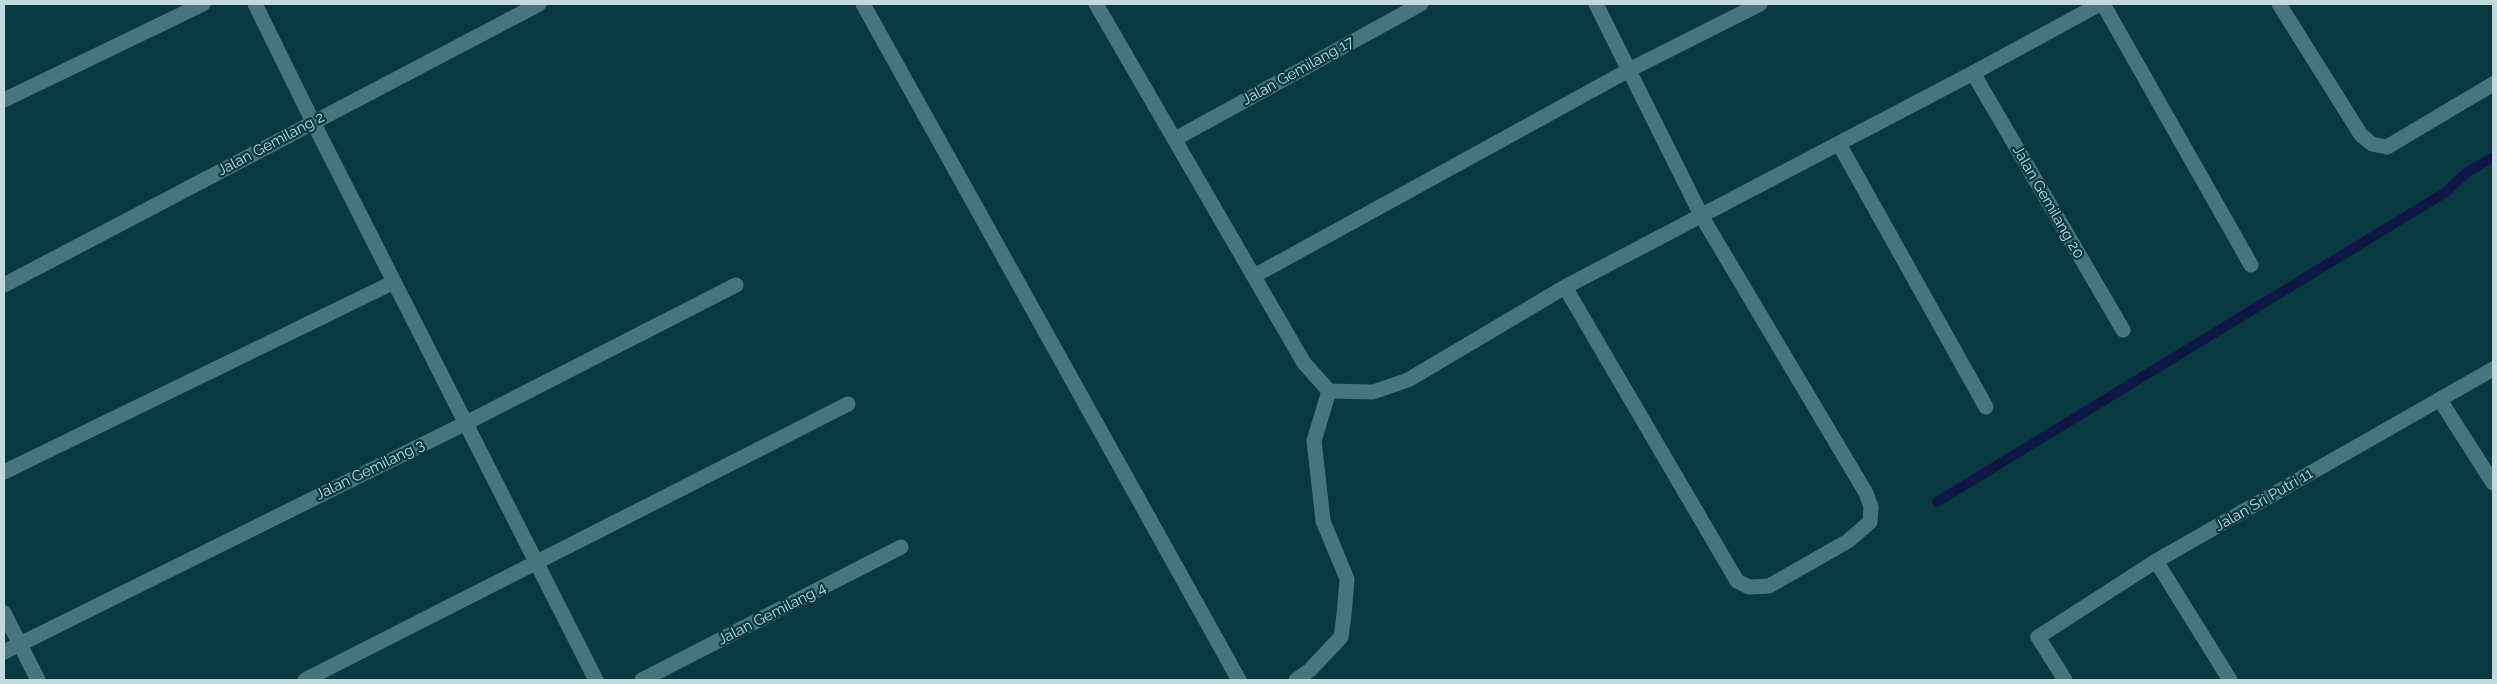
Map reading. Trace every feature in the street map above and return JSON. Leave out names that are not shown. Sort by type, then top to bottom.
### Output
[{"type":"street","points":[[4,100],[203,4]]},
{"type":"street","points":[[255,4],[596,680]]},
{"type":"street","name":"Jalan Gemilang 2","points":[[4,285],[539,4]]},
{"type":"street","points":[[863,4],[1238,680]]},
{"type":"street","points":[[1096,4],[1304,363],[1328,391],[1373,392],[1408,380],[1565,287],[1702,217],[2101,4],[2251,265]]},
{"type":"street","name":"Jalan Gemilang 17","points":[[1175,139],[1421,4]]},
{"type":"street","points":[[1565,287],[1737,581],[1749,587],[1769,586],[1848,541],[1870,522],[1871,507],[1866,492],[1702,217],[1596,4]]},
{"type":"street","points":[[1254,276],[1629,70],[1760,4]]},
{"type":"street","points":[[2279,4],[2361,135],[2372,144],[2387,148],[2493,84]]},
{"type":"street","name":"Jalan Gemilang 20","points":[[1973,73],[2123,330]]},
{"type":"street","points":[[1839,144],[1986,407]]},
{"type":"street","points":[[4,472],[394,282]]},
{"type":"street","name":"Jalan Gemilang 3","points":[[4,652],[466,423],[736,285]]},
{"type":"street","name":"Jalan Sri Putri 11","points":[[2065,680],[2038,637],[2156,561],[2493,369]]},
{"type":"street","points":[[1296,680],[1310,670],[1341,637],[1344,614],[1347,579],[1323,521],[1314,441],[1328,391]]},
{"type":"street","points":[[2440,400],[2493,483]]},
{"type":"street","points":[[305,680],[537,564],[848,404]]},
{"type":"street","name":"Jalan Gemilang 4","points":[[642,680],[902,547]]},
{"type":"street","points":[[2156,561],[2230,680]]},
{"type":"street","points":[[4,613],[38,680]]},
{"type":"waterway","points":[[1937,502],[2446,192],[2466,173],[2493,157]]}]
